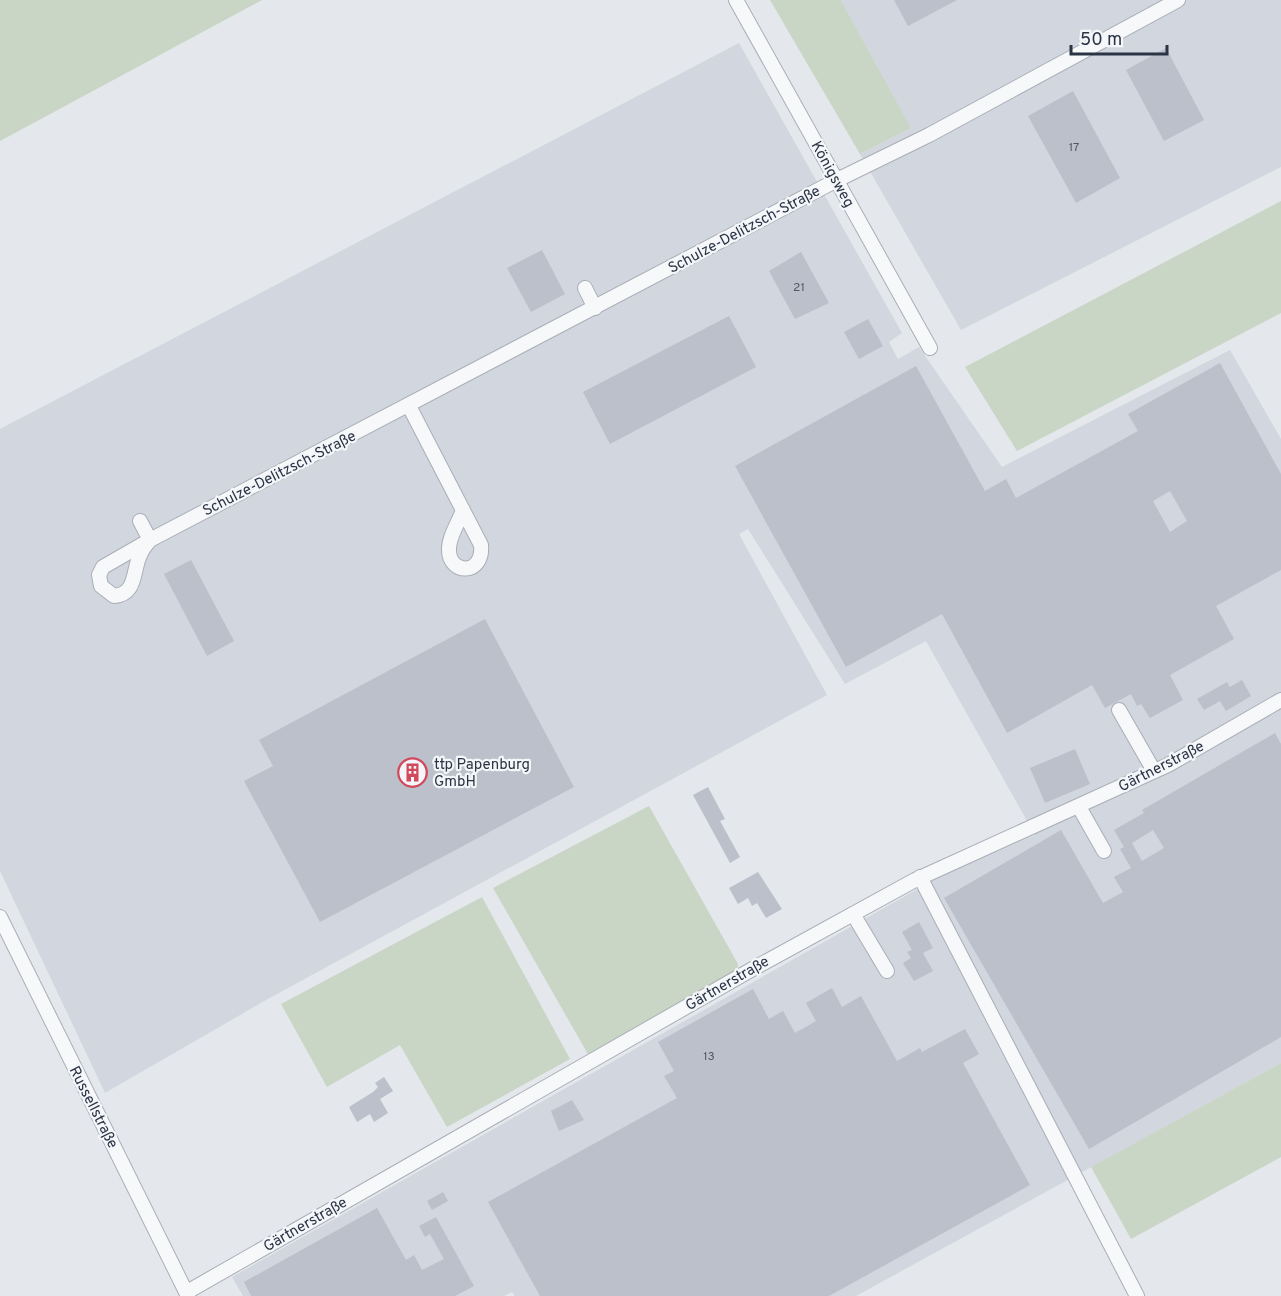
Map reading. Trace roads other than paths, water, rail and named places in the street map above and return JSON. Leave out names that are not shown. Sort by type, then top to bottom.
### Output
[{"type":"street","name":"Königsweg","points":[[736,0],[930,348]]},
{"type":"street","name":"Schulze-Delitzsch-Straße","points":[[140,521],[150,540],[837,180],[898,159],[1178,0]]},
{"type":"street","points":[[585,288],[595,308]]},
{"type":"street","points":[[409,406],[463,510]]},
{"type":"street","name":"Gärtnerstraße","points":[[188,1294],[920,877],[1079,807],[1154,771],[1281,700]]},
{"type":"street","points":[[1119,710],[1154,771]]},
{"type":"street","points":[[1079,807],[1104,851]]},
{"type":"street","points":[[920,877],[1137,1296]]},
{"type":"street","points":[[853,914],[887,971]]},
{"type":"street","name":"Russellstraße","points":[[0,917],[188,1294]]},
{"type":"place","name":"ttp Papenburg GmbH","points":[[413,773]]}]
